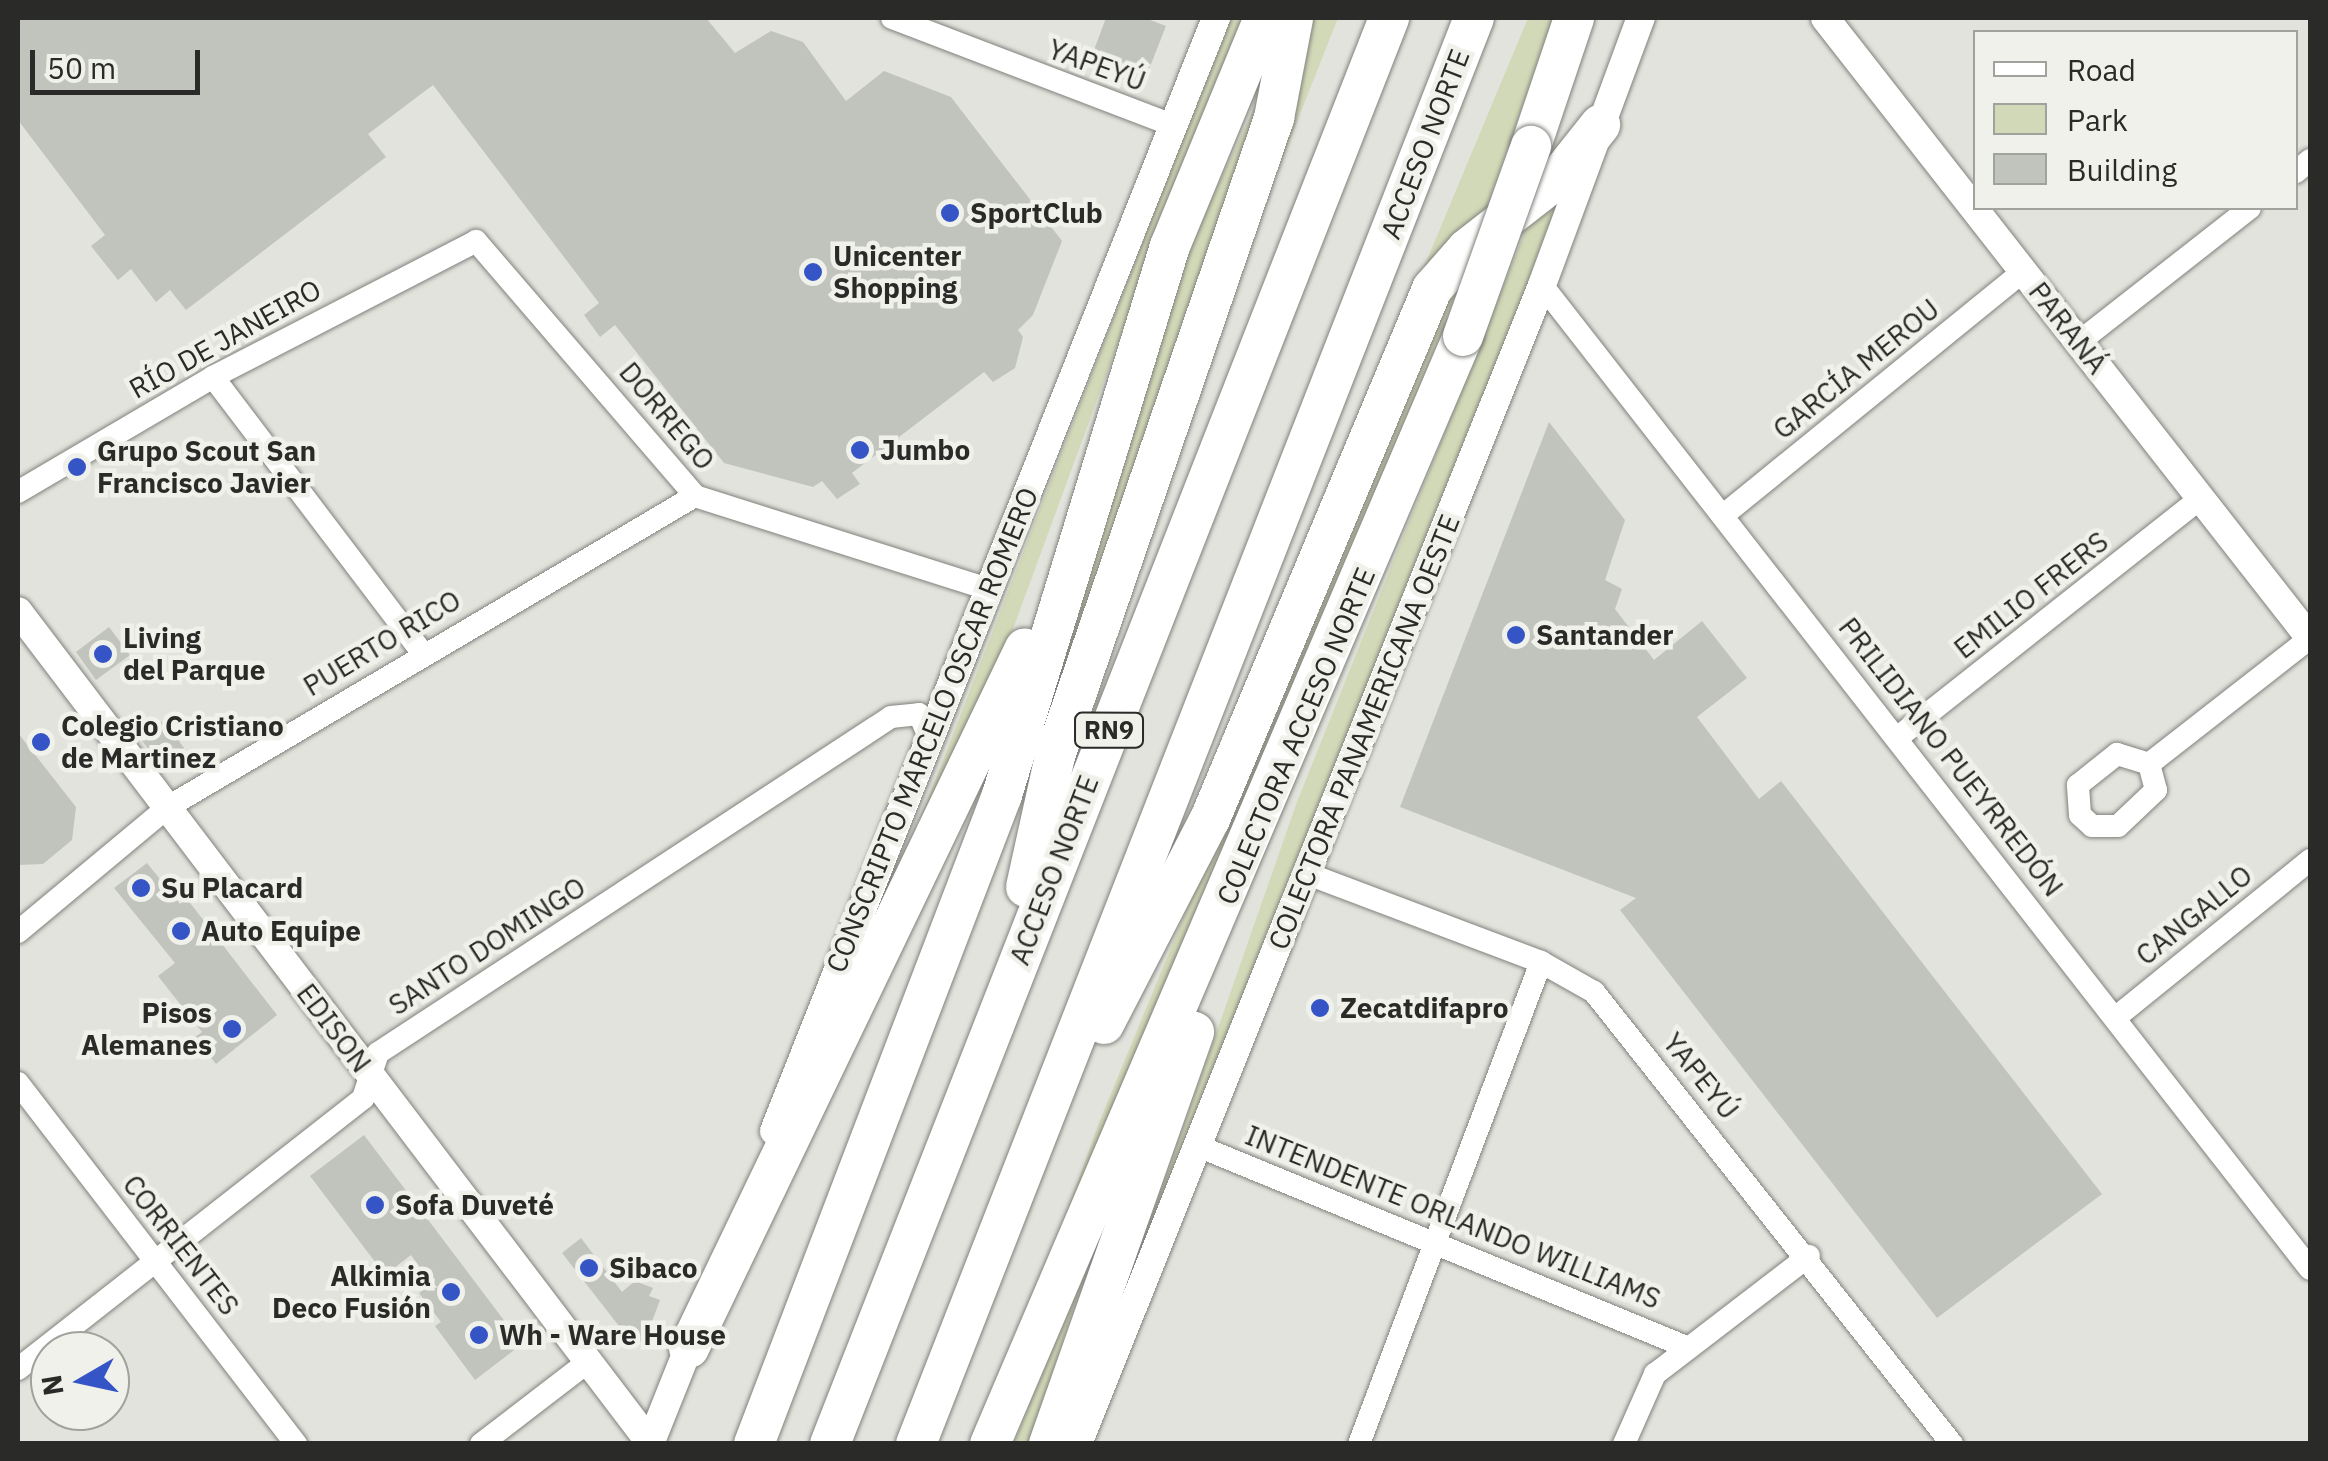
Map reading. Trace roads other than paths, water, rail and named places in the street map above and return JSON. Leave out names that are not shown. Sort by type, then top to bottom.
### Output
[{"type":"highway","points":[[754,1444],[1002,795],[1170,246],[1240,66],[1264,18]]},
{"type":"highway","points":[[997,1013],[1055,756],[1274,118],[1293,18]]},
{"type":"highway","name":"ACCESO NORTE","points":[[830,1444],[1389,18]]},
{"type":"highway","name":"ACCESO NORTE","points":[[916,1444],[1474,18]]},
{"type":"highway","name":"COLECTORA ACCESO NORTE","points":[[990,1444],[1306,713],[1463,336],[1574,18]]},
{"type":"highway","points":[[1007,1210],[1210,819],[1432,289],[1467,248],[1558,178],[1600,124]]},
{"type":"highway","points":[[689,1348],[1010,683],[1102,470]]},
{"type":"highway","points":[[1074,1443],[1306,713]]},
{"type":"street","name":"YAPEYÚ","points":[[892,18],[1170,124]]},
{"type":"street","name":"CONSCRIPTO MARCELO OSCAR ROMERO","points":[[650,1443],[1170,124],[1216,18]]},
{"type":"street","name":"COLECTORA PANAMERICANA OESTE","points":[[1074,1443],[1308,874],[1542,285],[1641,18]]},
{"type":"street","name":"PARANÁ","points":[[1838,22],[1973,203]]},
{"type":"street","name":"PARANÁ","points":[[1978,210],[2310,638]]},
{"type":"street","points":[[2078,342],[2247,210]]},
{"type":"street","name":"DORREGO","points":[[465,242],[476,242],[498,261],[695,496],[989,589]]},
{"type":"street","name":"RÍO DE JANEIRO","points":[[18,492],[214,377],[465,242]]},
{"type":"street","name":"GARCÍA MEROU","points":[[1726,513],[2024,271]]},
{"type":"street","name":"PRILIDIANO PUEYRREDÓN","points":[[1542,285],[1726,513],[2310,1269]]},
{"type":"street","points":[[214,377],[422,652]]},
{"type":"street","name":"PUERTO RICO","points":[[18,932],[168,807],[422,652],[695,496]]},
{"type":"street","name":"EMILIO FRERS","points":[[1897,738],[2201,498]]},
{"type":"street","name":"EDISON","points":[[18,611],[650,1443]]},
{"type":"street","points":[[2149,764],[2310,638]]},
{"type":"street","name":"SANTO DOMINGO","points":[[18,1369],[362,1098],[378,1053],[890,718],[919,714],[929,736]]},
{"type":"street","name":"CANGALLO","points":[[2115,1018],[2310,860]]},
{"type":"street","name":"YAPEYÚ","points":[[1308,874],[1542,962],[1594,992],[1809,1256],[1952,1444]]},
{"type":"street","points":[[1359,1444],[1542,962]]},
{"type":"street","name":"CORRIENTES","points":[[18,1083],[296,1444]]},
{"type":"street","name":"INTENDENTE ORLANDO WILLIAMS","points":[[1198,1146],[1684,1346]]},
{"type":"street","points":[[1624,1444],[1655,1374],[1684,1346],[1809,1256]]},
{"type":"street","points":[[481,1444],[588,1362]]},
{"type":"place","name":"SportClub","points":[[950,213]]},
{"type":"place","name":"Unicenter Shopping","points":[[813,272]]},
{"type":"place","name":"Jumbo","points":[[860,450]]},
{"type":"place","name":"Grupo Scout San Francisco Javier","points":[[77,467]]},
{"type":"place","name":"Santander","points":[[1516,635]]},
{"type":"place","name":"Living del Parque","points":[[103,654]]},
{"type":"place","name":"Colegio Cristiano de Martinez","points":[[41,742]]},
{"type":"place","name":"Su Placard","points":[[141,888]]},
{"type":"place","name":"Auto Equipe","points":[[181,931]]},
{"type":"place","name":"Zecatdifapro","points":[[1320,1008]]},
{"type":"place","name":"Pisos Alemanes","points":[[232,1029]]},
{"type":"place","name":"Sofa Duveté","points":[[375,1205]]},
{"type":"place","name":"Sibaco","points":[[589,1268]]},
{"type":"place","name":"Alkimia Deco Fusión","points":[[451,1292]]},
{"type":"place","name":"Wh - Ware House","points":[[479,1335]]}]
